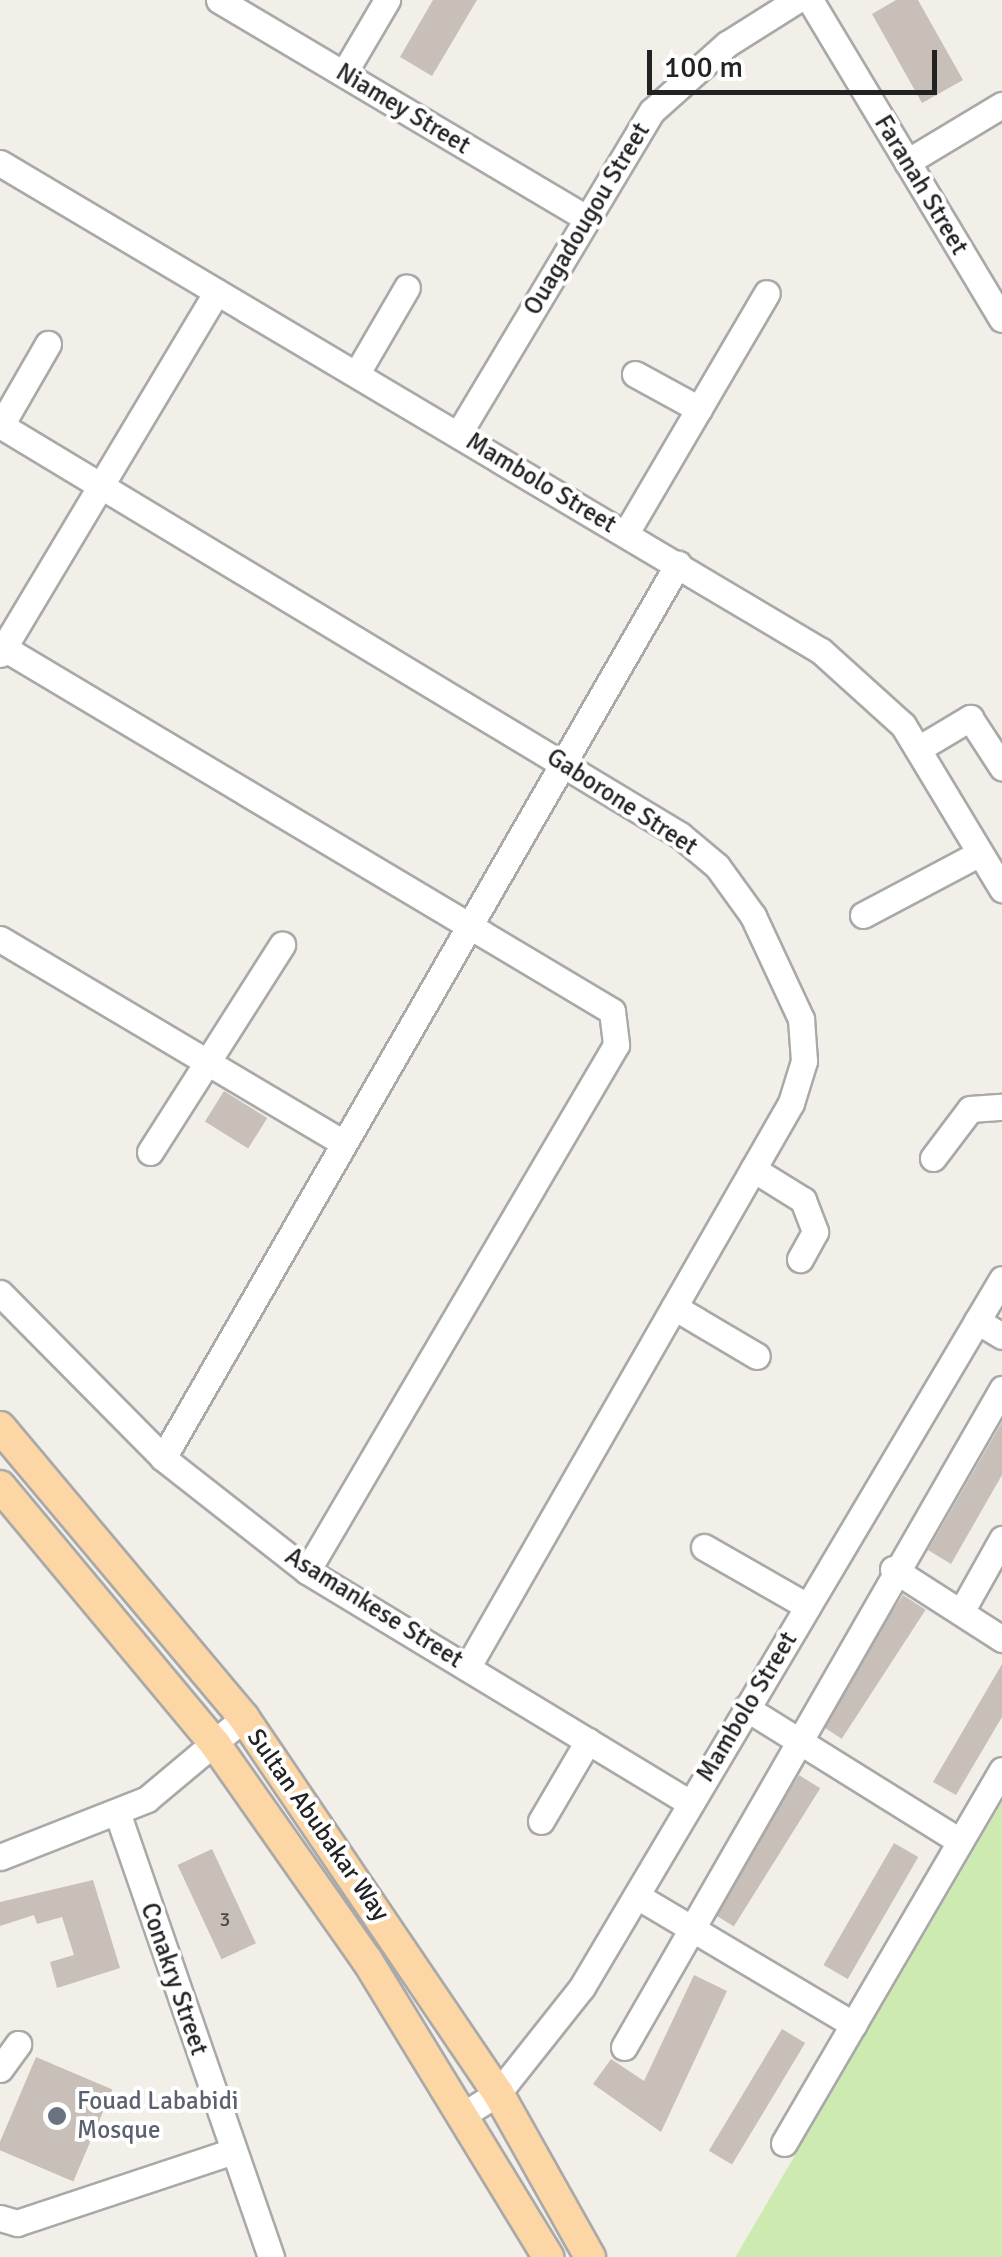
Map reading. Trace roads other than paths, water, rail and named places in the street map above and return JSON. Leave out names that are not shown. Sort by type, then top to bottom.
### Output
[{"type":"main road","name":"Sultan Abubakar Way","points":[[0,1427],[244,1718],[498,2093],[590,2257]]},
{"type":"main road","name":"Sultan Abubakar Way","points":[[0,1486],[215,1744],[466,2113],[548,2257]]},
{"type":"street","name":"Niamey Street","points":[[219,0],[586,218]]},
{"type":"street","points":[[344,73],[387,0]]},
{"type":"street","name":"Faranah Street","points":[[795,1],[907,162],[1002,319]]},
{"type":"street","name":"Ouagadougou Street","points":[[459,433],[586,218],[670,91],[795,1]]},
{"type":"street","points":[[907,162],[1002,105]]},
{"type":"street","name":"Mambolo Street","points":[[0,162],[678,564],[868,687],[918,749],[990,858],[1002,889]]},
{"type":"street","points":[[357,373],[407,287]]},
{"type":"street","points":[[217,292],[2,651],[612,1011],[616,1045],[307,1571]]},
{"type":"street","points":[[626,533],[767,293]]},
{"type":"street","points":[[0,426],[48,344]]},
{"type":"street","points":[[636,374],[699,410]]},
{"type":"street","name":"Gaborone Street","points":[[0,426],[561,761],[716,866],[782,968],[801,1019],[804,1061],[791,1102],[468,1668]]},
{"type":"street","points":[[163,1458],[561,761],[678,564]]},
{"type":"street","points":[[918,749],[970,718],[1002,767]]},
{"type":"street","points":[[863,915],[990,858]]},
{"type":"street","points":[[0,939],[342,1143]]},
{"type":"street","points":[[150,1152],[282,945]]},
{"type":"street","points":[[933,1158],[970,1109],[1002,1107]]},
{"type":"street","points":[[753,1169],[803,1200],[815,1232],[800,1259]]},
{"type":"street","name":"Mambolo Street","points":[[466,2113],[498,2093],[545,2042],[636,1896],[1002,1279]]},
{"type":"street","name":"Asamankese Street","points":[[0,1293],[163,1458],[307,1571],[690,1803]]},
{"type":"street","points":[[674,1307],[758,1356]]},
{"type":"street","points":[[977,1320],[1002,1336]]},
{"type":"street","points":[[624,2047],[688,1925],[893,1569],[1002,1390]]},
{"type":"street","points":[[961,1612],[1002,1539]]},
{"type":"street","points":[[704,1546],[806,1606]]},
{"type":"street","points":[[893,1569],[1002,1639]]},
{"type":"street","points":[[746,1708],[960,1841]]},
{"type":"street","points":[[0,1857],[118,1815],[244,1718]]},
{"type":"street","points":[[540,1821],[588,1741]]},
{"type":"street","points":[[784,2143],[1002,1770]]},
{"type":"street","name":"Conakry Street","points":[[118,1815],[271,2257]]},
{"type":"street","points":[[636,1896],[854,2025]]},
{"type":"street","points":[[0,2069],[18,2044]]},
{"type":"street","points":[[0,2218],[17,2224],[234,2151]]},
{"type":"place","name":"Fouad Lababidi Mosque","points":[[57,2116]]}]
